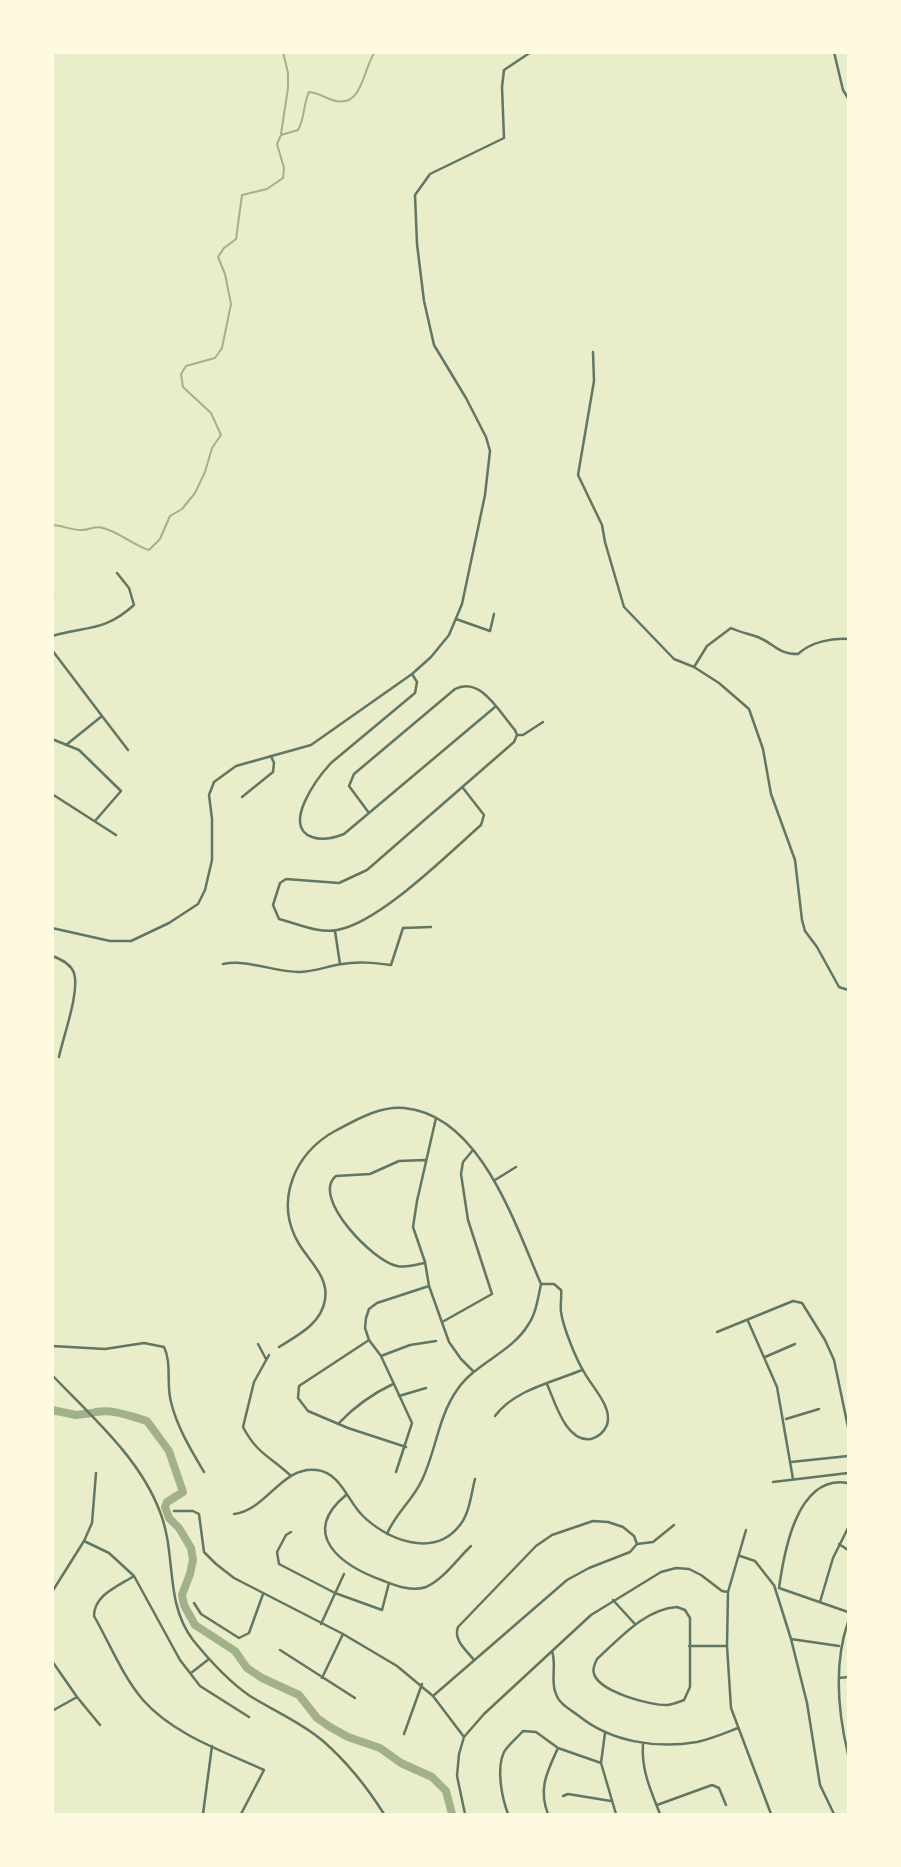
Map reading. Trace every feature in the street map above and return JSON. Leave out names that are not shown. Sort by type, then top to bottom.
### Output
[{"type":"street","points":[[52,928],[110,941],[131,941],[169,923],[198,904],[205,890],[212,860],[209,795],[214,782],[236,766],[311,745],[412,674],[432,657],[449,635],[462,604],[485,495],[490,452],[486,437],[466,398],[434,345],[424,301],[417,244],[415,195],[430,174],[504,138],[504,70],[530,52]]},
{"type":"street","points":[[834,52],[843,90],[849,98]]},
{"type":"street","points":[[593,352],[594,381],[578,475],[602,525],[624,607],[674,659],[719,682],[749,709],[763,750],[771,794],[795,860],[805,931],[839,987],[849,990]]},
{"type":"street","points":[[52,636],[100,627],[120,617],[134,605],[129,587],[117,573]]},
{"type":"street","points":[[456,619],[490,631],[494,614]]},
{"type":"street","points":[[694,667],[707,646],[732,628],[760,637],[785,654],[798,654],[814,643],[849,639]]},
{"type":"street","points":[[52,650],[128,750]]},
{"type":"street","points":[[412,674],[417,682],[415,693],[331,763],[305,802],[299,817],[300,829],[304,834],[317,839],[332,839],[345,834],[495,707]]},
{"type":"street","points":[[369,813],[349,786],[354,774],[455,689],[463,685],[482,691],[517,735]]},
{"type":"street","points":[[66,745],[103,716]]},
{"type":"street","points":[[517,735],[543,722]]},
{"type":"street","points":[[463,788],[484,815],[481,825],[382,909],[362,922],[335,931],[279,919],[272,905],[280,883],[286,879],[339,883],[367,870],[463,788],[514,742],[517,735]]},
{"type":"street","points":[[52,739],[79,750],[121,791],[94,821]]},
{"type":"street","points":[[242,797],[273,772],[271,756]]},
{"type":"street","points":[[52,794],[116,835]]},
{"type":"street","points":[[223,964],[248,963],[283,971],[302,972],[340,964],[391,965],[403,928],[431,927]]},
{"type":"street","points":[[335,931],[340,964]]},
{"type":"street","points":[[52,956],[60,958],[73,970],[76,984],[59,1057]]},
{"type":"street","points":[[279,1347],[305,1331],[322,1313],[326,1297],[322,1276],[298,1242],[292,1227],[288,1189],[301,1160],[315,1144],[367,1114],[400,1108],[419,1110],[447,1125],[482,1159],[495,1180],[541,1284],[529,1325],[517,1339],[473,1372],[458,1388],[446,1408],[424,1477],[418,1489],[391,1523],[387,1534]]},
{"type":"street","points":[[436,1118],[413,1227],[425,1262],[429,1286],[444,1321],[449,1342],[473,1372]]},
{"type":"street","points":[[444,1321],[492,1294],[468,1220],[461,1174],[463,1162],[473,1150]]},
{"type":"street","points":[[425,1160],[399,1161],[370,1174],[336,1176],[330,1183],[335,1208],[370,1252],[398,1266],[425,1262]]},
{"type":"street","points":[[495,1180],[516,1167]]},
{"type":"street","points":[[541,1284],[554,1284],[561,1290],[562,1318],[582,1370],[608,1413],[604,1432],[596,1438],[585,1439],[568,1429],[547,1384]]},
{"type":"street","points":[[397,1472],[412,1423],[365,1328],[369,1310],[377,1303],[429,1286]]},
{"type":"street","points":[[717,1332],[793,1301],[802,1303],[834,1360],[849,1427]]},
{"type":"street","points":[[748,1321],[777,1387],[793,1479]]},
{"type":"street","points":[[369,1340],[299,1386],[298,1398],[308,1411],[405,1447]]},
{"type":"street","points":[[381,1356],[410,1345],[436,1342]]},
{"type":"street","points":[[52,1346],[105,1349],[144,1343],[163,1347],[167,1354],[173,1409],[184,1439],[204,1472]]},
{"type":"street","points":[[258,1344],[266,1359]]},
{"type":"street","points":[[765,1357],[795,1344]]},
{"type":"street","points":[[270,1355],[254,1382],[243,1427],[261,1454],[291,1476]]},
{"type":"street","points":[[495,1416],[514,1398],[582,1370]]},
{"type":"street","points":[[52,1375],[132,1463],[160,1511],[169,1545],[172,1591],[191,1637],[231,1681],[322,1740],[356,1775],[384,1815]]},
{"type":"street","points":[[339,1423],[372,1394],[393,1384]]},
{"type":"street","points":[[399,1397],[426,1388]]},
{"type":"street","points":[[784,1420],[819,1409]]},
{"type":"street","points":[[791,1462],[849,1457]]},
{"type":"street","points":[[234,1514],[247,1511],[291,1476],[304,1470],[315,1469],[327,1472],[336,1479],[368,1520],[387,1534],[414,1544],[429,1544],[443,1540],[465,1517],[475,1479]]},
{"type":"street","points":[[773,1482],[849,1473]]},
{"type":"street","points":[[52,1592],[84,1541],[92,1523],[96,1474]]},
{"type":"street","points":[[838,1474],[838,1481]]},
{"type":"street","points":[[779,1588],[783,1562],[801,1508],[825,1486],[838,1481],[849,1483]]},
{"type":"street","points":[[346,1495],[331,1508],[325,1539],[335,1554],[353,1568],[390,1583],[415,1589],[428,1586],[471,1546]]},
{"type":"street","points":[[174,1511],[193,1511],[199,1514],[206,1556],[234,1578],[343,1634],[422,1684],[464,1737]]},
{"type":"street","points":[[474,1660],[457,1639],[455,1633],[458,1627],[544,1540],[593,1521],[601,1521],[623,1527],[634,1535],[637,1544]]},
{"type":"street","points":[[433,1696],[567,1580],[630,1552],[637,1544],[653,1542],[674,1525]]},
{"type":"street","points":[[820,1602],[839,1544],[849,1528]]},
{"type":"street","points":[[746,1530],[728,1592],[728,1688],[731,1709],[771,1815]]},
{"type":"street","points":[[292,1532],[286,1535],[276,1552],[279,1564],[335,1593],[382,1610],[390,1583]]},
{"type":"street","points":[[84,1541],[109,1553],[134,1576],[180,1660],[200,1686],[249,1717]]},
{"type":"street","points":[[839,1544],[849,1550]]},
{"type":"street","points":[[740,1556],[755,1561],[779,1588],[849,1612]]},
{"type":"street","points":[[465,1815],[457,1776],[464,1737],[484,1714],[591,1615],[661,1572],[676,1568],[689,1569],[722,1591],[728,1592]]},
{"type":"street","points":[[321,1624],[344,1574]]},
{"type":"street","points":[[134,1576],[100,1598],[94,1608],[94,1616],[141,1698],[174,1727],[264,1770],[241,1815]]},
{"type":"street","points":[[774,1585],[807,1703],[820,1784],[834,1815]]},
{"type":"street","points":[[194,1602],[201,1614],[239,1637],[249,1633],[263,1594]]},
{"type":"street","points":[[613,1600],[635,1624]]},
{"type":"street","points":[[677,1607],[685,1610],[690,1618],[690,1646],[690,1687],[684,1700],[670,1705],[647,1703],[621,1695],[593,1674],[597,1659],[635,1624],[665,1608],[677,1607]]},
{"type":"street","points":[[849,1622],[840,1646],[839,1678],[849,1754]]},
{"type":"street","points":[[322,1678],[343,1634]]},
{"type":"street","points":[[791,1639],[840,1646]]},
{"type":"street","points":[[690,1646],[727,1646]]},
{"type":"street","points":[[280,1650],[355,1698]]},
{"type":"street","points":[[552,1651],[556,1666],[556,1694],[561,1702],[605,1732],[643,1743],[697,1741],[738,1728]]},
{"type":"street","points":[[191,1674],[209,1659]]},
{"type":"street","points":[[52,1661],[100,1725]]},
{"type":"street","points":[[839,1678],[849,1677]]},
{"type":"street","points":[[404,1734],[422,1684]]},
{"type":"street","points":[[52,1710],[77,1697]]},
{"type":"street","points":[[508,1815],[500,1773],[501,1761],[505,1750],[523,1731],[530,1730],[558,1748],[601,1763]]},
{"type":"street","points":[[605,1732],[601,1763],[616,1815]]},
{"type":"street","points":[[643,1743],[644,1773],[660,1815]]},
{"type":"street","points":[[203,1815],[212,1746]]},
{"type":"street","points":[[548,1815],[543,1802],[542,1787],[558,1748]]},
{"type":"street","points":[[657,1805],[712,1784],[719,1788],[726,1805]]},
{"type":"street","points":[[563,1796],[568,1794],[611,1801]]},
{"type":"waterway","points":[[281,134],[288,88],[283,52]]},
{"type":"waterway","points":[[52,525],[80,530],[103,528],[149,550],[160,539],[170,516],[182,509],[195,493],[212,448],[221,435],[211,413],[183,387],[181,374],[186,366],[215,358],[222,348],[231,304],[225,274],[218,257],[224,248],[236,239],[242,195],[267,189],[283,178],[284,168],[277,144],[281,135],[298,130],[309,92],[336,101],[352,98],[361,85],[375,52]]},
{"type":"waterway","points":[[52,1410],[76,1415],[92,1413]]},
{"type":"waterway","points":[[92,1413],[96,1412]]},
{"type":"waterway","points":[[96,1412],[115,1412],[147,1421],[169,1451],[183,1492],[167,1502],[165,1507],[169,1518],[179,1528],[191,1548],[193,1560],[182,1595],[184,1605],[195,1625],[235,1651],[247,1668],[299,1695],[317,1718],[330,1727],[348,1737],[380,1748],[401,1763],[432,1777],[446,1791],[452,1814]]}]
